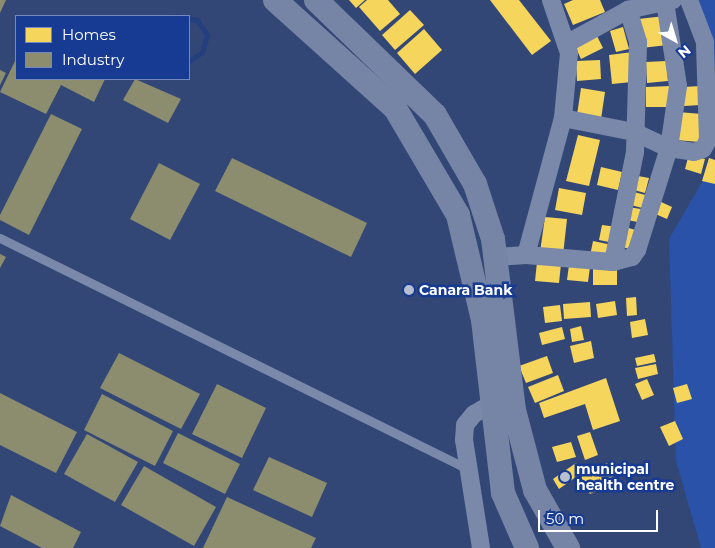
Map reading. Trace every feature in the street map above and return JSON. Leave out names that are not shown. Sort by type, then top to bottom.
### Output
[{"type":"street","points":[[275,0],[395,108],[458,215],[483,320],[491,404],[503,493],[527,548]]},
{"type":"street","points":[[316,0],[417,96],[444,128],[475,184],[496,257],[514,410],[535,490],[568,548]]},
{"type":"street","points":[[526,255],[562,118],[568,87],[566,44],[551,0]]},
{"type":"street","points":[[562,118],[634,132],[669,148],[694,152],[708,140],[705,42],[689,0]]},
{"type":"street","points":[[496,257],[526,255],[613,262],[632,257],[637,250],[669,148],[678,86],[658,2],[628,10],[566,44]]},
{"type":"street","points":[[613,262],[634,132],[638,42],[628,10]]},
{"type":"street","points":[[481,548],[465,425],[491,404]]},
{"type":"lane","points":[[0,238],[470,470]]},
{"type":"shaded area","points":[[697,0],[715,0],[715,68]]},
{"type":"shaded area","points":[[715,160],[715,548],[701,548],[676,461],[669,239]]},
{"type":"building: Homes","points":[[349,0],[365,0],[356,8]]},
{"type":"building: Homes","points":[[367,0],[388,0],[400,14],[380,31],[359,7]]},
{"type":"building: Homes","points":[[490,0],[519,0],[551,41],[532,55]]},
{"type":"building: Homes","points":[[573,0],[600,0],[605,12],[573,25],[564,4]]},
{"type":"building: Homes","points":[[410,10],[424,25],[395,50],[382,35]]},
{"type":"building: Homes","points":[[665,16],[668,45],[641,48],[638,19]]},
{"type":"building: Homes","points":[[623,27],[629,49],[616,52],[610,31]]},
{"type":"building: Homes","points":[[424,29],[442,50],[415,74],[397,53]]},
{"type":"building: Homes","points":[[596,34],[603,48],[581,59],[574,44]]},
{"type":"building: Homes","points":[[633,52],[632,82],[612,84],[609,55]]},
{"type":"building: Homes","points":[[600,60],[601,79],[577,81],[576,61]]},
{"type":"building: Homes","points":[[666,61],[668,81],[647,83],[646,62]]},
{"type":"building: Homes","points":[[671,86],[671,107],[646,107],[646,87]]},
{"type":"building: Homes","points":[[701,86],[701,105],[684,106],[683,87]]},
{"type":"building: Homes","points":[[581,88],[605,92],[601,119],[577,115]]},
{"type":"building: Homes","points":[[678,112],[702,114],[699,142],[676,140]]},
{"type":"building: Homes","points":[[578,135],[600,140],[589,186],[566,181]]},
{"type":"building: Homes","points":[[689,154],[705,159],[701,174],[685,169]]},
{"type":"building: Homes","points":[[709,158],[715,160],[715,184],[702,181]]},
{"type":"building: Homes","points":[[601,167],[622,172],[618,190],[597,185]]},
{"type":"building: Homes","points":[[638,176],[649,178],[645,193],[634,190]]},
{"type":"building: Homes","points":[[559,188],[586,193],[582,215],[555,210]]},
{"type":"building: Homes","points":[[634,192],[649,196],[646,209],[631,205]]},
{"type":"building: Homes","points":[[659,201],[672,207],[667,219],[653,213]]},
{"type":"building: Homes","points":[[629,207],[646,210],[643,223],[627,220]]},
{"type":"building: Homes","points":[[545,217],[567,219],[563,255],[540,252]]},
{"type":"building: Homes","points":[[602,225],[617,227],[614,243],[599,240]]},
{"type":"building: Homes","points":[[625,227],[639,231],[633,250],[619,246]]},
{"type":"building: Homes","points":[[593,241],[612,245],[609,260],[590,256]]},
{"type":"building: Homes","points":[[537,262],[561,264],[559,283],[535,281]]},
{"type":"building: Homes","points":[[569,265],[590,267],[588,282],[567,280]]},
{"type":"building: Homes","points":[[593,268],[617,269],[617,285],[593,285]]},
{"type":"building: Homes","points":[[636,297],[637,315],[627,316],[626,298]]},
{"type":"building: Homes","points":[[615,301],[617,315],[598,318],[596,304]]},
{"type":"building: Homes","points":[[590,302],[591,317],[564,319],[563,304]]},
{"type":"building: Homes","points":[[560,305],[562,321],[545,323],[543,307]]},
{"type":"building: Homes","points":[[645,319],[648,335],[632,338],[630,322]]},
{"type":"building: Homes","points":[[581,326],[584,340],[572,342],[570,329]]},
{"type":"building: Homes","points":[[562,327],[565,339],[542,345],[539,333]]},
{"type":"building: Homes","points":[[591,341],[594,358],[574,363],[570,346]]},
{"type":"building: Homes","points":[[654,354],[656,362],[637,366],[635,358]]},
{"type":"building: Homes","points":[[547,356],[553,373],[526,383],[519,366]]},
{"type":"building: Homes","points":[[656,364],[658,374],[638,379],[635,368]]},
{"type":"building: Homes","points":[[558,375],[564,391],[535,403],[528,387]]},
{"type":"building: Homes","points":[[606,378],[620,421],[593,430],[585,404],[544,418],[539,403]]},
{"type":"building: Homes","points":[[647,379],[654,395],[642,400],[635,384]]},
{"type":"building: Homes","points":[[687,384],[692,399],[677,403],[673,388]]},
{"type":"building: Homes","points":[[675,421],[683,439],[669,446],[660,427]]},
{"type":"building: Homes","points":[[590,432],[598,455],[585,460],[577,436]]},
{"type":"building: Homes","points":[[571,442],[576,457],[557,462],[552,447]]},
{"type":"building: Homes","points":[[576,463],[583,472],[559,489],[553,479]]},
{"type":"building: Homes","points":[[607,463],[616,480],[590,494],[581,477]]},
{"type":"building: Industry","points":[[0,0],[6,0],[0,13]]},
{"type":"building: Industry","points":[[15,61],[15,80],[105,80],[94,102],[61,85],[46,114],[0,92]]},
{"type":"building: Industry","points":[[0,70],[6,73],[0,85]]},
{"type":"building: Industry","points":[[134,80],[181,99],[168,123],[123,100]]},
{"type":"building: Industry","points":[[51,114],[82,129],[29,235],[0,220],[0,215]]},
{"type":"building: Industry","points":[[232,158],[367,223],[351,257],[215,191]]},
{"type":"building: Industry","points":[[159,163],[200,184],[170,240],[130,219]]},
{"type":"building: Industry","points":[[0,254],[6,257],[0,268]]},
{"type":"building: Industry","points":[[119,353],[200,394],[181,429],[100,388]]},
{"type":"building: Industry","points":[[217,384],[266,408],[242,458],[192,434]]},
{"type":"building: Industry","points":[[0,393],[77,432],[56,473],[0,445]]},
{"type":"building: Industry","points":[[102,394],[173,431],[155,466],[84,430]]},
{"type":"building: Industry","points":[[178,433],[240,464],[225,494],[163,463]]},
{"type":"building: Industry","points":[[87,434],[138,462],[115,502],[64,474]]},
{"type":"building: Industry","points":[[269,457],[327,483],[312,517],[253,490]]},
{"type":"building: Industry","points":[[144,466],[216,507],[194,546],[121,505]]},
{"type":"building: Industry","points":[[11,495],[81,532],[73,548],[42,548],[0,526]]},
{"type":"building: Industry","points":[[227,497],[316,538],[311,548],[203,548]]},
{"type":"waterway","points":[[190,19],[197,20],[207,35],[202,52],[190,60]]},
{"type":"place","name":"Canara Bank","points":[[409,290]]},
{"type":"place","name":"municipal health centre","points":[[565,477]]}]
